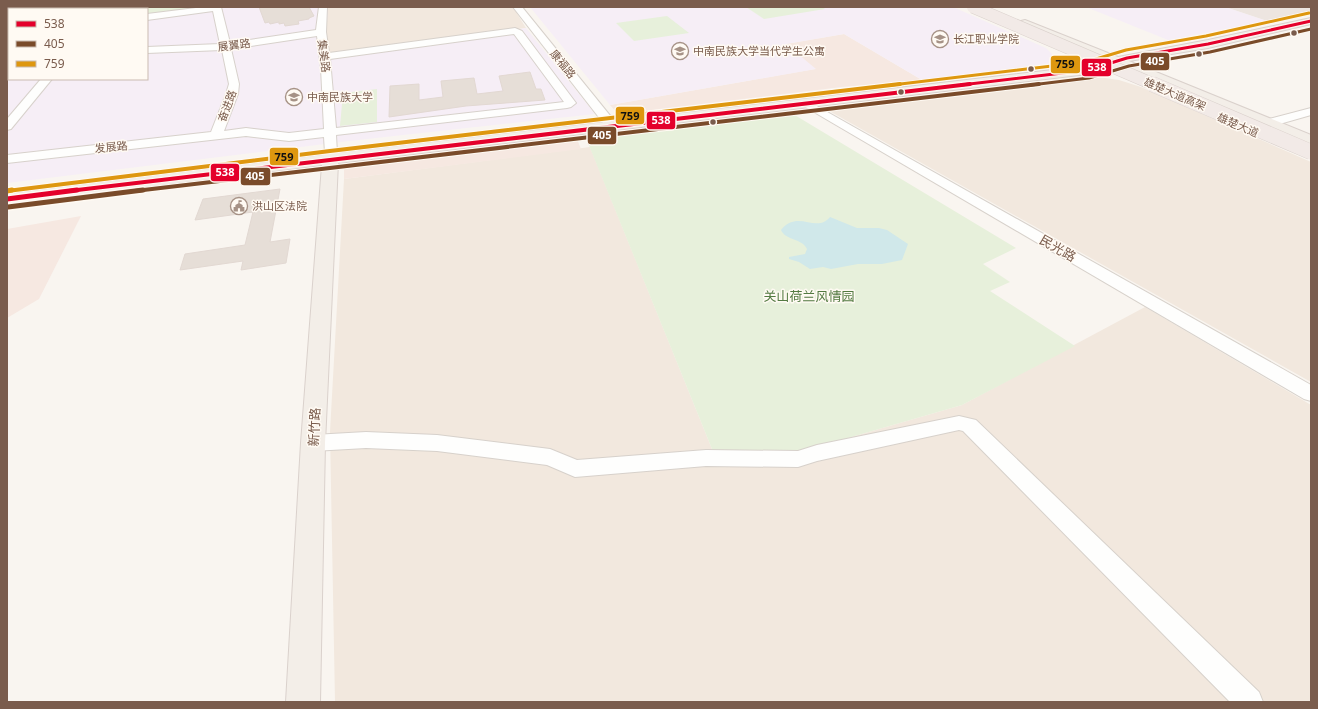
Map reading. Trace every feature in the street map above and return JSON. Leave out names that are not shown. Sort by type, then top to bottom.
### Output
[{"type":"highway","name":"雄楚大道高架","points":[[973,7],[1311,152]]},
{"type":"highway","name":"雄楚大道高架","points":[[981,7],[1311,146]]},
{"type":"main road","name":"雄楚大道","points":[[968,7],[1111,64],[1156,76],[1311,140]]},
{"type":"main road","name":"雄楚大道","points":[[986,7],[1111,64],[1136,81],[1311,157]]},
{"type":"main road","points":[[7,199],[331,148],[806,103],[1088,70],[1311,21]]},
{"type":"main road","points":[[7,193],[331,148],[608,121],[1078,65],[1111,64],[1142,60],[1311,28]]},
{"type":"main road","name":"新竹路","points":[[303,702],[313,443],[331,148]]},
{"type":"street","points":[[119,8],[129,7]]},
{"type":"street","points":[[148,18],[217,7]]},
{"type":"street","name":"奋进路","points":[[216,135],[234,87],[234,78],[217,7]]},
{"type":"street","name":"集美路","points":[[323,7],[320,32],[326,68],[331,148]]},
{"type":"street","name":"康福路","points":[[517,7],[608,121]]},
{"type":"street","name":"发展路","points":[[7,159],[246,132],[288,137],[331,148],[567,105],[570,103],[519,33],[515,31],[324,57]]},
{"type":"street","name":"展翼路","points":[[148,50],[226,47],[320,32]]},
{"type":"street","points":[[7,117],[39,80]]},
{"type":"street","points":[[7,126],[46,80]]},
{"type":"street","name":"民光路","points":[[806,103],[1311,394]]},
{"type":"street","points":[[1269,123],[1311,111]]},
{"type":"street","points":[[313,443],[366,440],[437,443],[550,457],[575,469],[706,458],[798,459],[817,453],[959,423],[969,425],[1249,702]]},
{"type":"shaded area","name":"中南民族大学","points":[[7,7],[328,7],[326,36],[330,55],[526,28],[595,114],[349,141],[7,183]]},
{"type":"shaded area","points":[[328,7],[513,7],[526,28],[330,55],[326,36]]},
{"type":"shaded area","points":[[530,7],[953,7],[1046,48],[1060,62],[922,80],[844,34],[786,44],[816,69],[610,105]]},
{"type":"shaded area","points":[[1086,7],[1225,7],[1267,21],[1168,40]]},
{"type":"shaded area","points":[[1225,7],[1311,7],[1311,14],[1267,21]]},
{"type":"shaded area","points":[[844,34],[922,80],[842,87],[618,114],[610,105],[815,69],[780,45]]},
{"type":"shaded area","points":[[1079,77],[1098,77],[1119,80],[1141,87],[1311,162],[1311,382],[824,108]]},
{"type":"shaded area","points":[[577,139],[581,149],[344,179],[344,168]]},
{"type":"shaded area","points":[[590,147],[714,454],[796,453],[962,405],[1145,307],[1311,405],[1311,702],[335,702],[330,432],[344,179]]},
{"type":"shaded area","points":[[81,216],[39,299],[7,318],[7,229]]},
{"type":"green space","points":[[212,7],[148,17],[148,8],[126,8]]},
{"type":"green space","points":[[746,7],[822,7],[825,9],[764,19]]},
{"type":"green space","points":[[667,16],[689,33],[634,41],[616,23]]},
{"type":"green space","points":[[377,89],[377,122],[340,126],[343,93]]},
{"type":"green space","name":"关山荷兰风情园","points":[[793,114],[1016,248],[983,264],[1010,282],[990,291],[1075,346],[962,405],[796,453],[714,454],[586,138]]},
{"type":"water","points":[[830,217],[857,228],[879,228],[887,230],[908,244],[902,260],[882,264],[858,264],[831,269],[823,267],[810,269],[799,262],[789,259],[789,257],[805,254],[807,249],[802,243],[783,234],[781,230],[787,224],[794,222],[800,221],[819,223],[825,222]]},
{"type":"building","points":[[259,7],[309,7],[314,16],[309,19],[298,21],[299,24],[285,26],[284,23],[279,24],[279,22],[270,24],[269,22],[265,23]]},
{"type":"building","points":[[530,72],[536,89],[541,89],[545,100],[466,106],[389,117],[390,86],[419,84],[419,100],[443,97],[441,81],[474,78],[477,94],[503,91],[499,76]]},
{"type":"building","points":[[280,189],[270,242],[290,239],[286,263],[241,270],[243,261],[180,270],[185,254],[245,245],[253,212],[195,220],[203,199]]},
{"type":"transit line","name":"759","points":[[7,191],[330,151],[1086,62],[1126,50],[1206,36],[1309,13]]},
{"type":"transit line","name":"538","points":[[7,199],[331,159],[1088,70],[1127,58],[1208,44],[1311,21]]},
{"type":"transit line","name":"405","points":[[8,207],[332,167],[1089,78],[1129,66],[1210,52],[1311,29]]},
{"type":"place","name":"长江职业学院","points":[[940,39]]},
{"type":"place","name":"中南民族大学当代学生公寓","points":[[680,51]]},
{"type":"place","name":"中南民族大学","points":[[294,97]]},
{"type":"place","name":"洪山区法院","points":[[239,206]]}]
